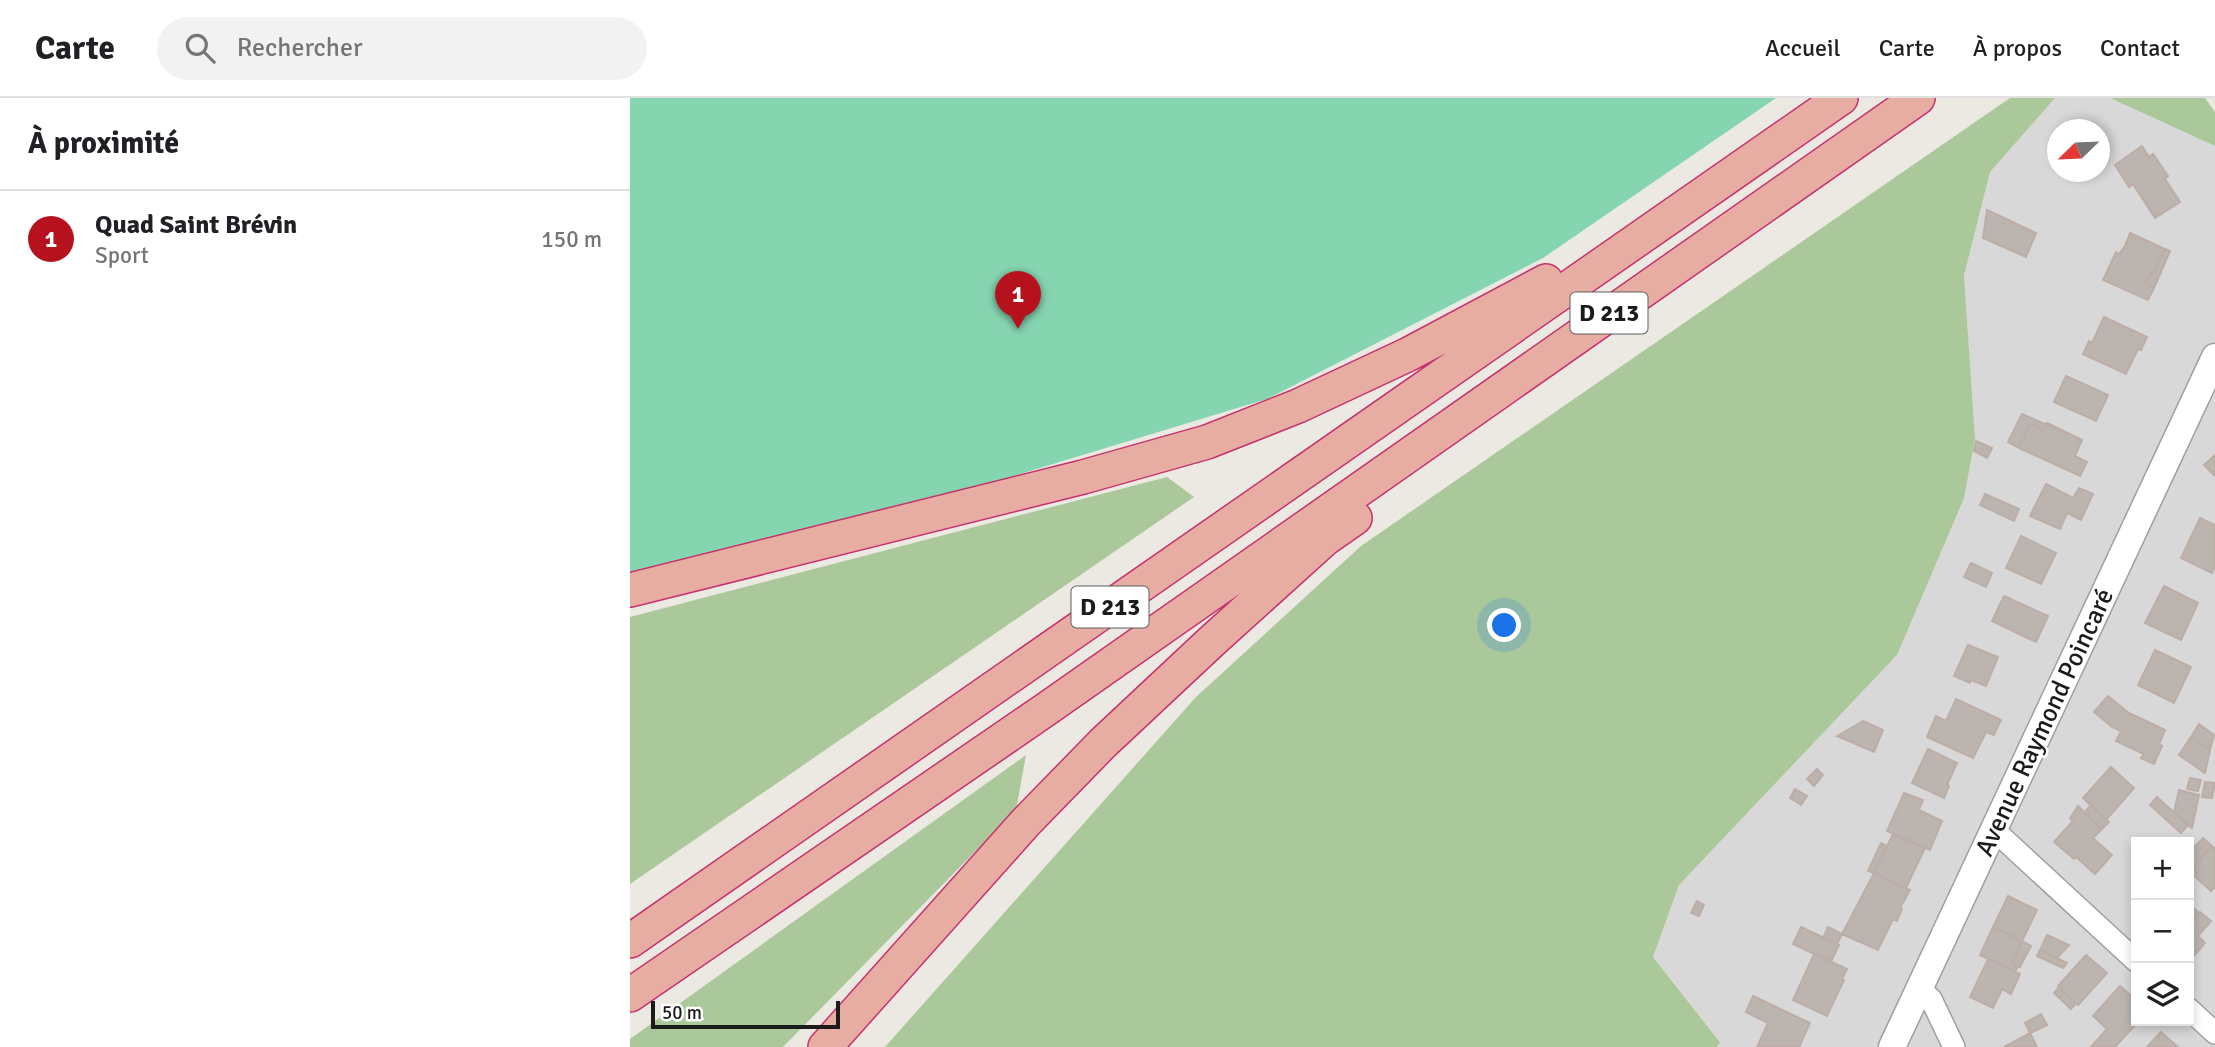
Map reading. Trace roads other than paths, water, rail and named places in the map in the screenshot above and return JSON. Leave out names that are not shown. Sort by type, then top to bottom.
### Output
[{"type":"highway","name":"D 213","points":[[630,941],[1841,98]]},
{"type":"highway","name":"D 213","points":[[630,995],[1045,710],[1918,98]]},
{"type":"highway","points":[[630,590],[1083,477],[1206,442],[1298,406],[1409,354],[1553,277],[1590,273]]},
{"type":"highway","points":[[825,1047],[1026,822],[1103,743],[1325,539],[1395,489],[1419,447]]},
{"type":"street","name":"Avenue Raymond Poincaré","points":[[1892,1047],[2205,390],[2215,357]]},
{"type":"street","points":[[1994,830],[2131,956]]},
{"type":"street","points":[[1920,989],[1931,999],[1954,1047]]},
{"type":"street","points":[[2194,1014],[2215,1033]]},
{"type":"place","name":"Quad Saint Brévin","points":[[1018,329]]}]
